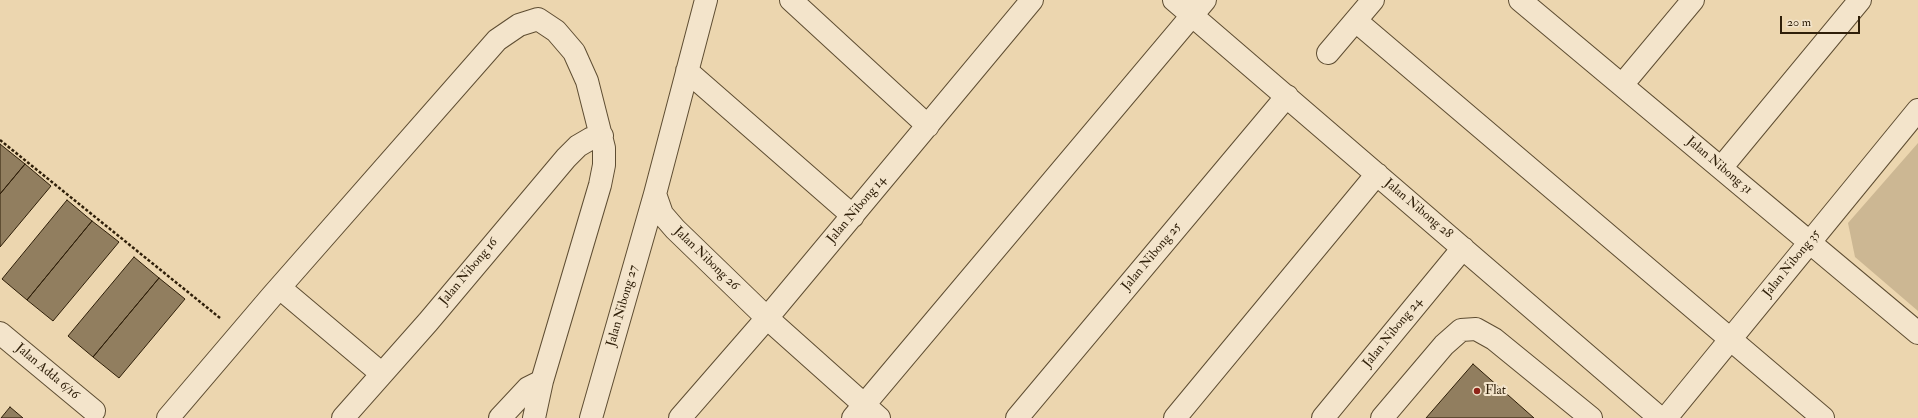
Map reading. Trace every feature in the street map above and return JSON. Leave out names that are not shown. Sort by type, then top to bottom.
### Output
[{"type":"street","name":"Jalan Nibong 27","points":[[591,418],[655,194],[706,0]]},
{"type":"street","points":[[791,0],[928,126]]},
{"type":"street","name":"Jalan Nibong 14","points":[[680,418],[853,216],[1032,0]]},
{"type":"street","name":"Jalan Nibong 28","points":[[1174,0],[1198,7],[1287,96],[1660,418]]},
{"type":"street","points":[[1328,54],[1374,0]]},
{"type":"street","points":[[1622,85],[1693,0]]},
{"type":"street","points":[[1721,168],[1860,0]]},
{"type":"street","name":"Jalan Nibong 31","points":[[1525,1],[1622,85],[1918,333]]},
{"type":"street","points":[[865,414],[1198,7]]},
{"type":"street","points":[[168,418],[497,40],[519,25],[538,19],[556,31],[574,52],[587,82],[602,136],[604,165],[600,185],[542,381],[534,418]]},
{"type":"street","points":[[1356,21],[1823,418]]},
{"type":"street","points":[[687,71],[853,216]]},
{"type":"street","name":"Jalan Nibong 25","points":[[1017,418],[1287,96]]},
{"type":"street","name":"Jalan Nibong 35","points":[[1666,418],[1918,110]]},
{"type":"street","name":"Jalan Nibong 16","points":[[343,418],[566,158],[578,146],[590,139],[602,136]]},
{"type":"street","points":[[1175,418],[1377,174]]},
{"type":"street","name":"Jalan Nibong 26","points":[[655,194],[662,214],[675,229],[865,414]]},
{"type":"street","name":"Jalan Nibong 24","points":[[1323,418],[1463,248]]},
{"type":"street","points":[[280,288],[382,374]]},
{"type":"street","points":[[1382,418],[1444,346],[1461,330],[1476,330],[1494,339],[1590,418]]},
{"type":"street","name":"Jalan Adda 6/16","points":[[0,333],[94,411]]},
{"type":"street","points":[[500,418],[528,388],[542,381]]},
{"type":"path","points":[[0,140],[226,323]]},
{"type":"shaded area","points":[[1918,143],[1918,311],[1855,257],[1848,223]]},
{"type":"building","points":[[0,144],[25,164],[0,194]]},
{"type":"building","points":[[25,164],[51,186],[0,247],[0,194]]},
{"type":"building","points":[[67,200],[92,221],[27,300],[2,279]]},
{"type":"building","points":[[92,221],[119,242],[53,321],[27,300]]},
{"type":"building","points":[[134,257],[159,278],[93,357],[68,336]]},
{"type":"building","points":[[159,278],[185,299],[119,378],[93,357]]},
{"type":"building","name":"Flat","points":[[1473,364],[1534,418],[1426,418]]},
{"type":"building","points":[[10,407],[23,418],[1,418]]},
{"type":"place","name":"Flat","points":[[1477,391]]}]
